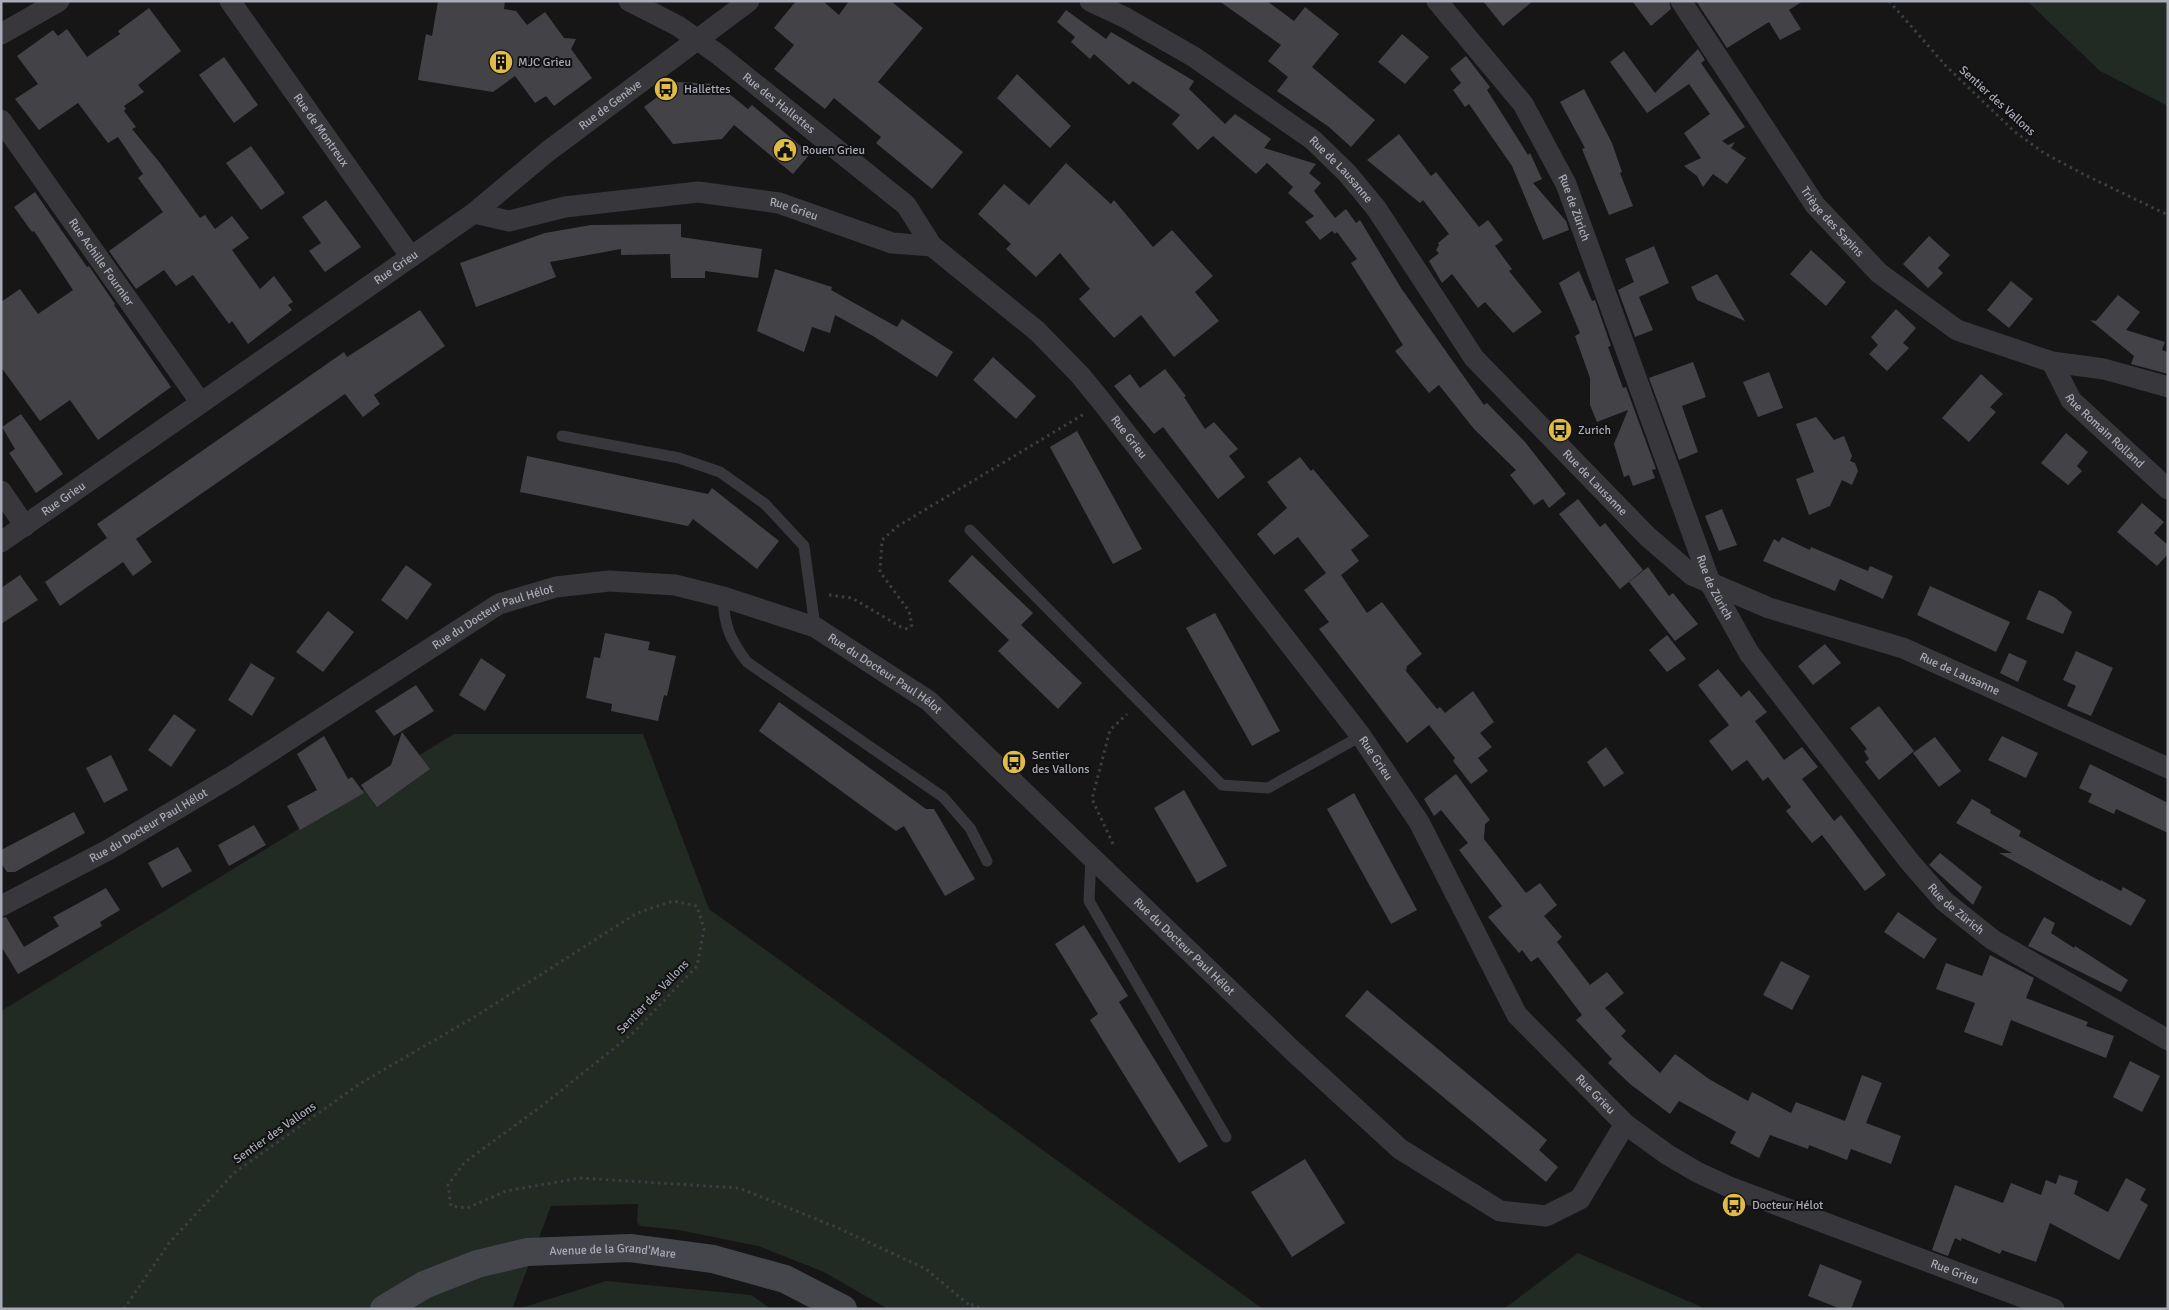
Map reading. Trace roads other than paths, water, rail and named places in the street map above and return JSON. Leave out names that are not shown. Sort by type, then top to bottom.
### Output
[{"type":"street","points":[[1,34],[59,1]]},
{"type":"street","name":"Rue de Montreux","points":[[230,1],[411,257]]},
{"type":"street","name":"Rue des Hallettes","points":[[629,1],[678,26],[698,40],[906,204],[932,246]]},
{"type":"street","name":"Rue de Genève","points":[[474,213],[547,152],[749,1]]},
{"type":"street","name":"Rue de Lausanne","points":[[1090,1],[1126,18],[1194,57],[1313,140],[1347,173],[1376,208],[1474,358],[1647,536],[1692,575],[1711,585],[1769,608],[1903,648],[2168,768]]},
{"type":"street","name":"Rue de Zürich","points":[[1436,1],[1523,104],[1566,184],[1711,585],[1749,653],[1909,861],[1944,902],[1993,940],[2168,1040]]},
{"type":"street","name":"Triège des Sapins","points":[[1681,1],[1815,204],[1878,273],[1957,330],[2052,362],[2104,369],[2168,387]]},
{"type":"street","name":"Rue Achille Fournier","points":[[1,120],[201,403]]},
{"type":"street","name":"Rue Grieu","points":[[1,542],[474,213],[508,221],[565,207],[698,192],[779,203],[892,243],[932,246],[1037,331],[1080,375],[1102,402],[1361,736],[1419,822],[1517,1015],[1625,1124],[1668,1155],[1697,1172],[1727,1186],[2054,1309]]},
{"type":"street","name":"Rue Romain Rolland","points":[[2052,362],[2070,400],[2168,489]]},
{"type":"street","points":[[1,492],[25,526]]},
{"type":"street","name":"Rue du Docteur Paul Hélot","points":[[1,906],[108,850],[234,776],[499,604],[556,587],[609,580],[675,585],[723,597],[814,627],[929,701],[1294,1052],[1400,1149],[1500,1211],[1546,1216],[1580,1199],[1625,1124]]},
{"type":"street","name":"Avenue de la Grand'Mare","points":[[384,1309],[424,1285],[477,1264],[527,1252],[630,1248],[713,1259],[785,1279],[843,1309]]},
{"type":"lane","points":[[562,436],[679,458],[720,472],[765,504],[804,546],[808,592],[814,627]]},
{"type":"lane","points":[[970,530],[1222,785],[1268,788],[1361,736]]},
{"type":"lane","points":[[723,597],[724,619],[733,643],[746,662],[943,797],[970,828],[988,862]]},
{"type":"lane","points":[[1091,857],[1090,901],[1226,1137]]},
{"type":"place","name":"MJC Grieu","points":[[501,62]]},
{"type":"place","name":"Hallettes","points":[[666,89]]},
{"type":"place","name":"Rouen Grieu","points":[[785,150]]},
{"type":"place","name":"Zurich","points":[[1560,430]]},
{"type":"place","name":"Sentier des Vallons","points":[[1014,762]]},
{"type":"place","name":"Docteur Hélot","points":[[1734,1205]]}]
